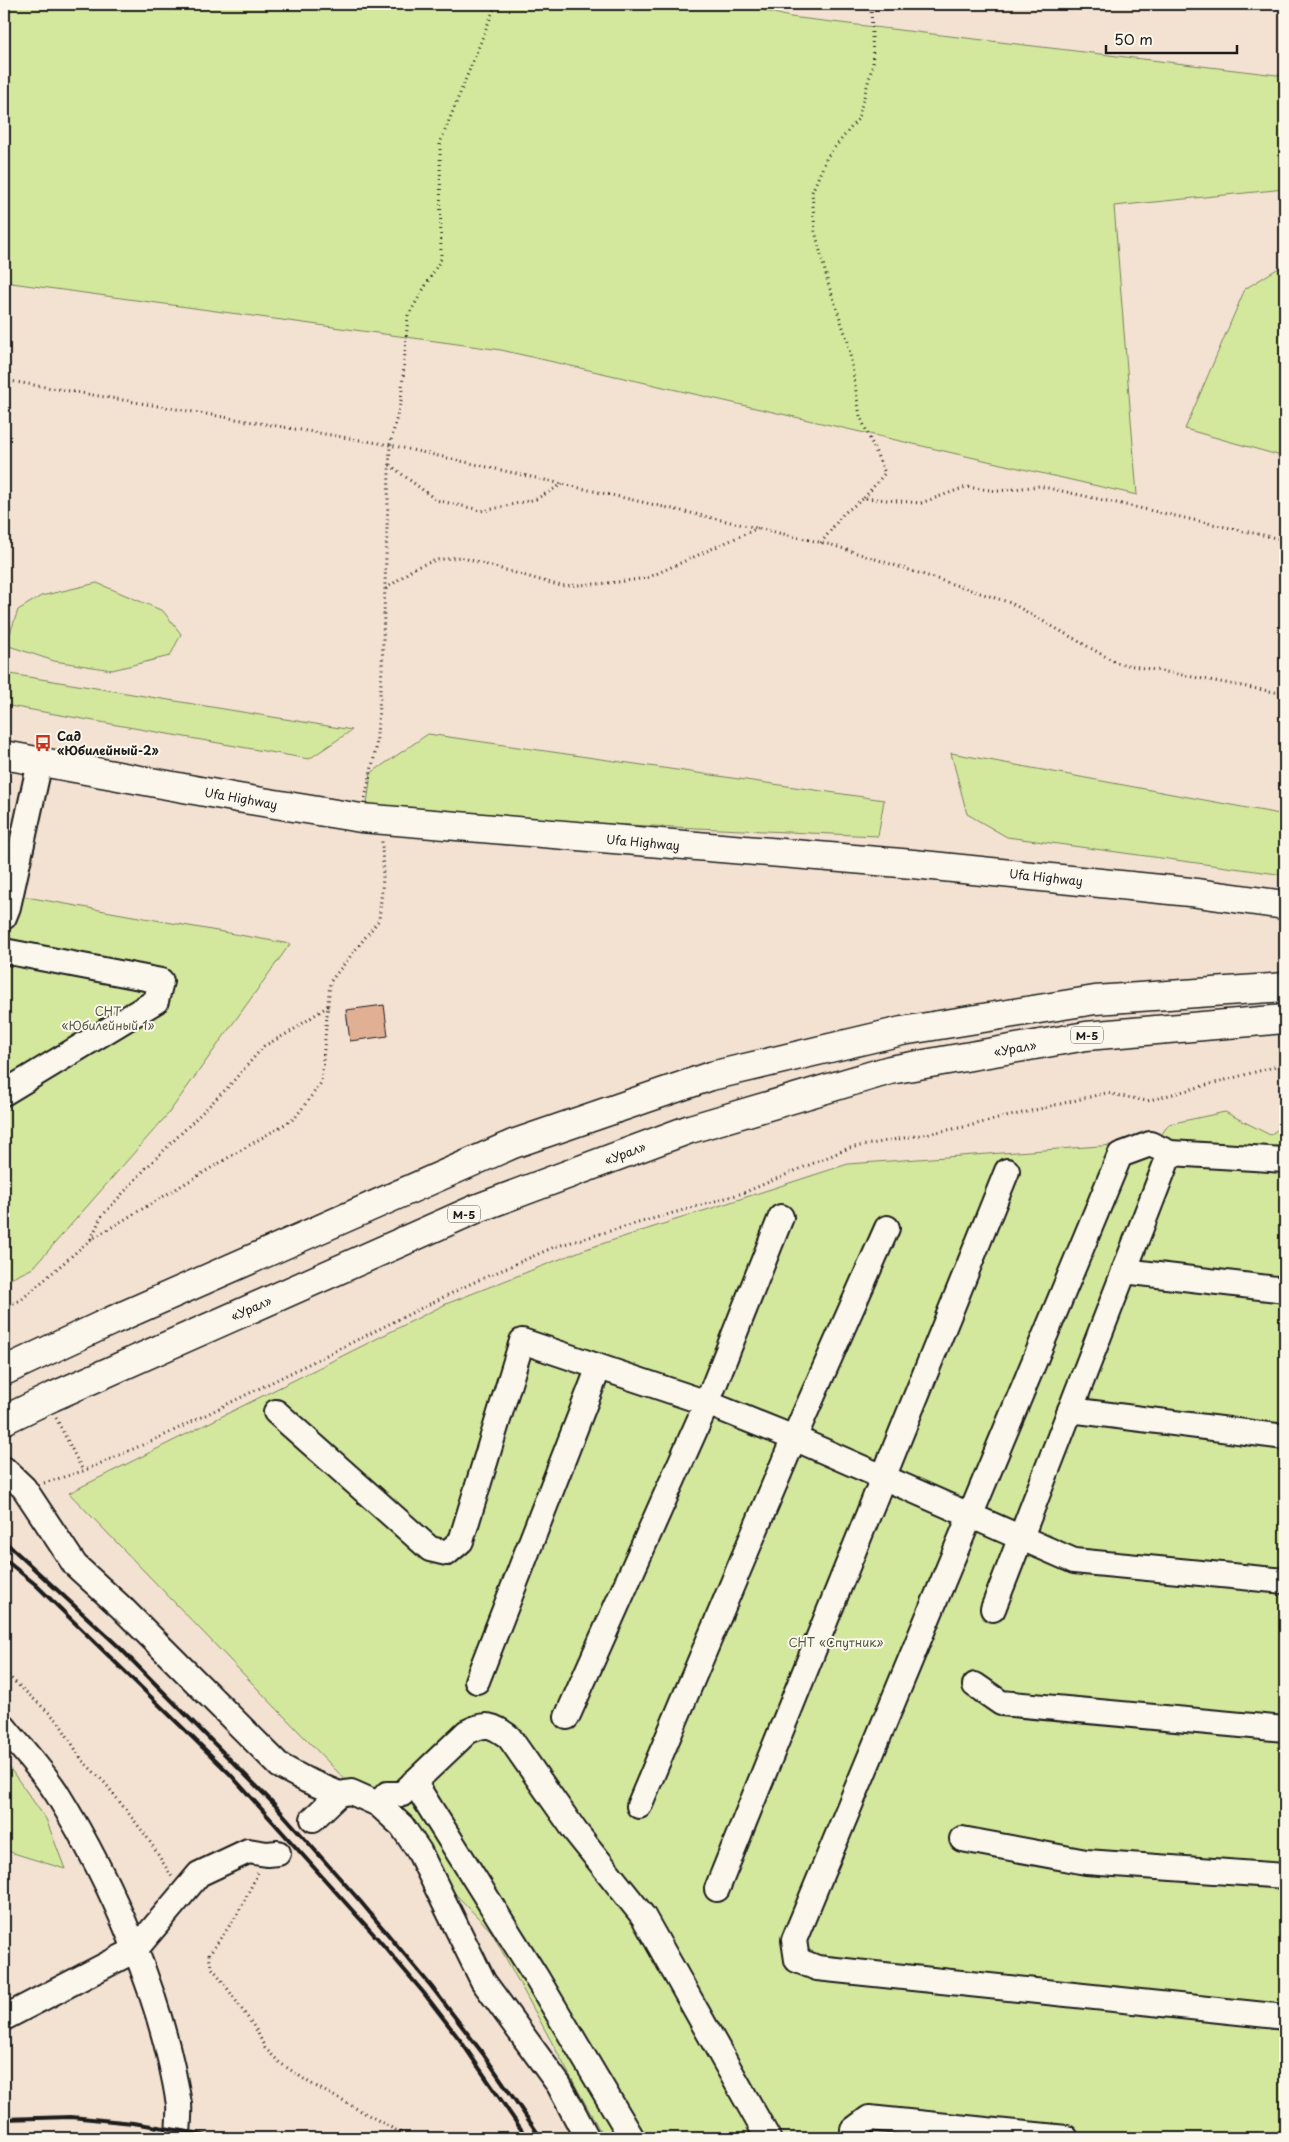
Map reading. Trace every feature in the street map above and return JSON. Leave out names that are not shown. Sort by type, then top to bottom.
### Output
[{"type":"main road","name":"Ufa Highway","points":[[4,755],[238,798],[371,819],[912,864],[1190,892],[1285,905]]},
{"type":"main road","points":[[4,1371],[513,1144],[711,1076],[902,1031],[1095,1000],[1285,987]]},
{"type":"main road","name":"«Урал»","points":[[4,1420],[54,1407],[478,1208],[690,1129],[890,1070],[1086,1036],[1285,1018]]},
{"type":"street","points":[[4,917],[8,907],[40,762]]},
{"type":"street","points":[[4,951],[161,981],[156,1002],[4,1093]]},
{"type":"street","points":[[1285,1160],[1170,1153],[1150,1144],[1120,1155],[794,1940],[798,1960],[817,1968],[1285,2017]]},
{"type":"street","points":[[993,1609],[1170,1153]]},
{"type":"street","points":[[717,1889],[1007,1172]]},
{"type":"street","points":[[567,1717],[707,1403],[781,1217]]},
{"type":"street","points":[[639,1806],[794,1438],[887,1228]]},
{"type":"street","points":[[1124,1271],[1285,1290]]},
{"type":"street","points":[[276,1412],[430,1549],[448,1553],[461,1541],[522,1341],[707,1403],[794,1438],[1074,1561],[1285,1581]]},
{"type":"street","points":[[477,1681],[599,1367]]},
{"type":"street","points":[[1070,1410],[1285,1436]]},
{"type":"street","points":[[4,1469],[24,1488],[75,1565],[122,1608],[280,1766],[306,1780],[339,1794],[351,1792],[378,1804],[402,1826],[419,1851],[483,1981],[559,2085],[587,2138]]},
{"type":"street","points":[[976,1685],[1001,1703],[1285,1729]]},
{"type":"street","points":[[378,1804],[387,1794],[402,1794],[467,1732],[480,1726],[494,1726],[509,1738],[575,1831],[643,1916],[768,2138]]},
{"type":"street","points":[[4,1727],[55,1790],[95,1862],[135,1950],[162,2031],[179,2106],[178,2138]]},
{"type":"street","points":[[414,1782],[534,1975],[632,2138]]},
{"type":"street","points":[[313,1819],[339,1794]]},
{"type":"street","points":[[962,1839],[1086,1862],[1285,1876]]},
{"type":"street","points":[[7,2012],[135,1950],[199,1874],[248,1851],[272,1854]]},
{"type":"street","points":[[853,2130],[869,2118],[1066,2138]]},
{"type":"path","points":[[4,1307],[21,1300],[90,1240],[296,1118],[321,1083],[330,982],[379,920],[383,879],[371,819],[382,669],[390,445],[401,400],[408,316],[441,260],[440,143],[496,4]]},
{"type":"path","points":[[821,543],[843,514],[864,498],[885,473],[860,416],[848,342],[828,283],[816,231],[812,192],[827,157],[858,119],[873,64],[871,4]]},
{"type":"path","points":[[4,380],[390,445],[821,543],[1011,603],[1117,663],[1285,694]]},
{"type":"path","points":[[390,465],[436,500],[484,511],[536,500],[563,484]]},
{"type":"path","points":[[864,498],[921,502],[966,487],[998,492],[1039,486],[1285,540]]},
{"type":"path","points":[[385,589],[414,568],[436,560],[460,557],[561,586],[610,583],[647,578],[758,528]]},
{"type":"path","points":[[90,1240],[101,1217],[147,1167],[228,1087],[264,1046],[290,1032],[328,1005]]},
{"type":"path","points":[[24,1488],[83,1471],[165,1436],[470,1284],[554,1247],[743,1193],[849,1148],[964,1126],[1106,1093],[1147,1101],[1285,1064]]},
{"type":"path","points":[[54,1407],[83,1471]]},
{"type":"path","points":[[4,1672],[58,1721],[82,1760],[104,1783],[148,1837],[182,1892]]},
{"type":"path","points":[[272,1854],[237,1915],[209,1955],[211,1967],[257,2031],[265,2048],[280,2063],[401,2133]]},
{"type":"green space","points":[[4,4],[738,4],[790,17],[1285,76],[1285,189],[1114,206],[1137,495],[501,350],[4,282]]},
{"type":"green space","points":[[1285,264],[1285,457],[1185,429],[1245,289]]},
{"type":"green space","points":[[97,583],[163,611],[181,634],[170,656],[112,670],[54,661],[6,645],[18,610],[41,596]]},
{"type":"green space","points":[[4,673],[352,730],[309,759],[4,705]]},
{"type":"green space","points":[[428,734],[884,800],[878,836],[492,819],[367,804],[371,773]]},
{"type":"green space","points":[[951,753],[1285,815],[1285,875],[1007,837],[967,814]]},
{"type":"green space","name":"СНТ «Юбилейный 1»","points":[[4,893],[290,944],[168,1114],[33,1268],[4,1282]]},
{"type":"green space","name":"СНТ «Спутник»","points":[[1225,1112],[1270,1135],[1285,1124],[1285,2138],[604,2138],[491,1931],[69,1493],[446,1304],[583,1250],[848,1164],[1156,1142],[1169,1124]]},
{"type":"green space","points":[[4,1760],[46,1819],[65,1869],[10,1852],[4,1844]]},
{"type":"building","points":[[384,1005],[388,1036],[350,1041],[346,1010]]},
{"type":"railway","points":[[4,1541],[118,1646],[274,1804],[360,1901],[431,1986],[484,2055],[541,2138]]},
{"type":"railway","points":[[4,1559],[35,1584],[230,1774],[423,1992],[460,2040],[527,2138]]},
{"type":"railway","points":[[4,2119],[71,2117],[133,2123],[214,2138]]},
{"type":"place","name":"Сад «Юбилейный-2»","points":[[43,743]]}]
